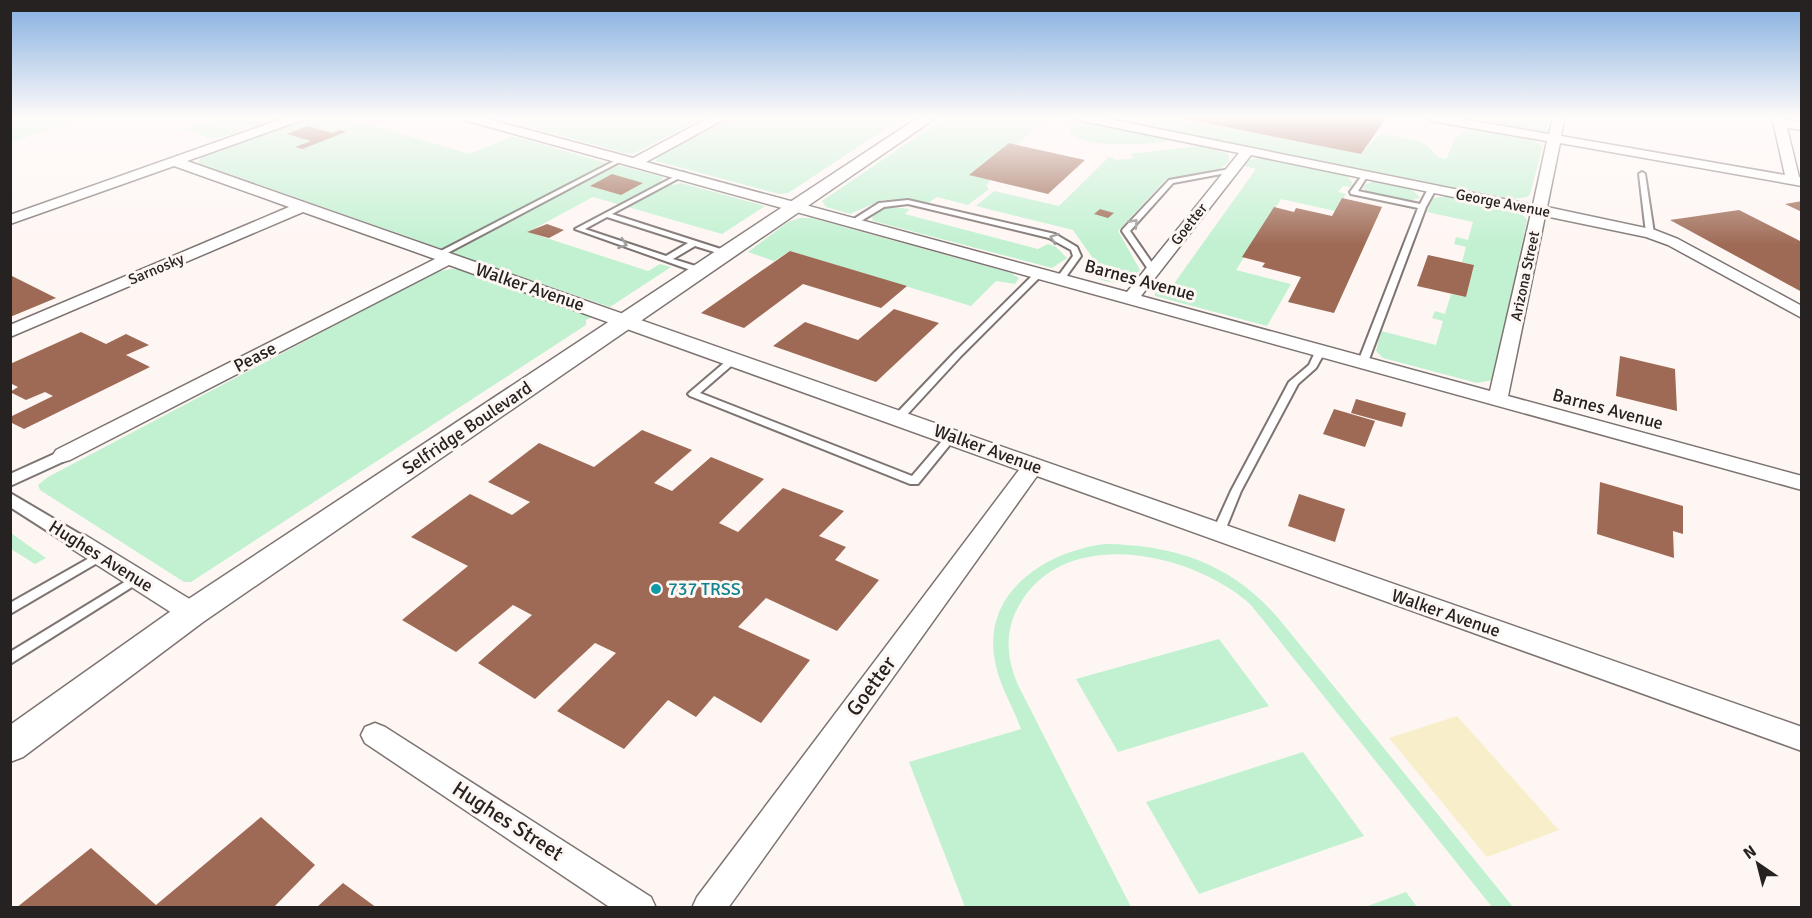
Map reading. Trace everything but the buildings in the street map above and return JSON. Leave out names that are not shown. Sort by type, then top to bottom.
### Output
[{"type":"street","points":[[10,220],[177,160]]},
{"type":"street","name":"Barnes Avenue","points":[[631,160],[1802,483]]},
{"type":"street","name":"Selfridge Boulevard","points":[[10,746],[192,613],[866,160]]},
{"type":"street","name":"Goetter","points":[[1131,298],[1239,160]]},
{"type":"street","name":"George Avenue","points":[[1290,160],[1650,233],[1673,242],[1802,313]]},
{"type":"street","name":"Arizona Street","points":[[1498,399],[1550,160]]},
{"type":"street","points":[[1672,160],[1797,181],[1791,160]]},
{"type":"street","name":"Walker Avenue","points":[[174,161],[1802,739]]},
{"type":"street","name":"Sarnosky","points":[[10,332],[302,207]]},
{"type":"street","name":"Pease","points":[[63,455],[442,257]]},
{"type":"street","points":[[10,482],[63,455]]},
{"type":"street","name":"Goetter","points":[[708,908],[1034,465]]},
{"type":"street","name":"Hughes Avenue","points":[[10,500],[192,613]]},
{"type":"street","name":"Hughes Street","points":[[375,735],[640,908]]},
{"type":"lane","points":[[442,257],[631,160]]},
{"type":"lane","points":[[1153,270],[1126,231],[1171,181],[1230,171]]},
{"type":"lane","points":[[682,174],[579,229],[702,271]]},
{"type":"lane","points":[[1642,174],[1650,233]]},
{"type":"lane","points":[[1365,175],[1354,192],[1422,207]]},
{"type":"lane","points":[[1364,362],[1422,207],[1432,189]]},
{"type":"lane","points":[[853,222],[882,205],[896,201],[1052,236],[1074,249],[1077,256],[1060,279]]},
{"type":"lane","points":[[607,214],[727,254]]},
{"type":"lane","points":[[667,259],[694,243]]},
{"type":"lane","points":[[898,417],[1040,273]]},
{"type":"lane","points":[[1218,532],[1236,491],[1294,382],[1313,366],[1321,350]]},
{"type":"lane","points":[[734,359],[693,394],[914,481],[952,436]]},
{"type":"lane","points":[[10,609],[100,556]]},
{"type":"lane","points":[[10,659],[136,579]]},
{"type":"green space","points":[[199,160],[595,160],[606,163],[443,249],[198,163]]},
{"type":"green space","points":[[839,160],[788,193],[779,194],[656,161]]},
{"type":"green space","points":[[883,160],[988,160],[970,175],[990,180],[986,186],[989,189],[968,205],[937,197],[928,203],[905,199],[882,200],[850,214],[826,207],[822,201]]},
{"type":"green space","points":[[1106,160],[1229,160],[1220,169],[1166,179],[1118,231],[1140,270],[1127,280],[1105,281],[1083,270],[1092,257],[1073,230],[976,206],[994,191],[1059,206]]},
{"type":"green space","points":[[1249,160],[1269,160],[1347,176],[1352,182],[1351,187],[1343,186],[1338,192],[1346,194],[1335,211],[1281,199],[1236,270],[1291,284],[1267,326],[1155,296],[1154,282],[1173,285],[1256,169],[1244,166]]},
{"type":"green space","points":[[1316,160],[1539,160],[1530,194],[1527,197],[1514,199]]},
{"type":"green space","points":[[617,165],[663,177],[661,181],[674,185],[681,183],[765,206],[722,234],[593,197],[528,232],[648,271],[660,264],[671,267],[610,307],[449,252]]},
{"type":"green space","points":[[1375,181],[1412,190],[1420,198],[1409,201],[1366,192],[1363,187]]},
{"type":"green space","points":[[1449,196],[1503,206],[1514,210],[1527,220],[1493,380],[1477,383],[1383,358],[1376,351],[1381,331],[1436,345],[1443,321],[1432,318],[1435,311],[1445,314],[1451,294],[1466,297],[1474,265],[1462,262],[1466,247],[1454,244],[1456,237],[1468,240],[1473,222],[1427,212],[1433,198]]},
{"type":"green space","points":[[892,207],[910,209],[905,214],[1038,249],[1048,244],[1056,247],[1067,258],[1052,268],[873,221],[872,217],[881,209]]},
{"type":"green space","points":[[800,218],[811,218],[1011,273],[1019,278],[1015,284],[996,281],[971,306],[790,251],[774,261],[748,252],[788,222]]},
{"type":"green space","points":[[451,269],[462,270],[592,317],[586,320],[586,325],[191,582],[184,582],[40,490],[38,485],[48,477],[436,272]]},
{"type":"green space","points":[[10,533],[46,558],[35,564],[11,549]]},
{"type":"green space","points":[[1105,544],[1156,548],[1201,561],[1242,584],[1261,600],[1279,619],[1513,907],[1492,907],[1251,605],[1227,587],[1198,572],[1166,561],[1133,555],[1100,555],[1069,562],[1042,578],[1015,612],[1009,633],[1009,654],[1018,685],[1131,907],[965,907],[909,762],[1021,729],[1001,684],[994,655],[994,632],[1000,611],[1010,593],[1025,577],[1043,565],[1063,555]]},
{"type":"green space","points":[[1219,639],[1269,706],[1118,752],[1076,679]]},
{"type":"green space","points":[[1303,752],[1364,836],[1199,894],[1146,802]]},
{"type":"green space","points":[[1406,892],[1417,907],[1365,907]]},
{"type":"sand","points":[[1457,716],[1559,830],[1487,857],[1389,738]]},
{"type":"place","name":"737 TRSS","points":[[656,589]]}]
